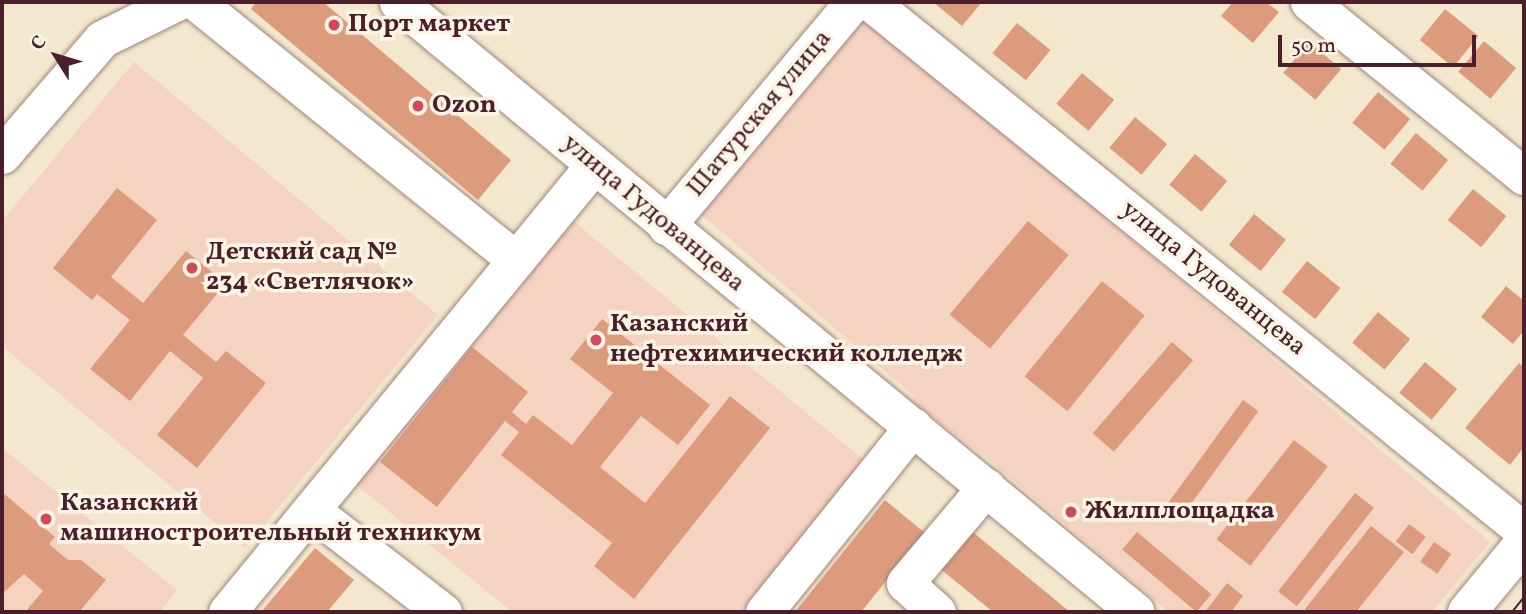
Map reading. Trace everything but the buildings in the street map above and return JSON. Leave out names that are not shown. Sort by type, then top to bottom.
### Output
[{"type":"main road","points":[[1467,612],[1524,543]]},
{"type":"street","points":[[2,154],[102,38],[177,2]]},
{"type":"street","points":[[196,2],[516,260]]},
{"type":"street","name":"улица Гудованцева","points":[[398,2],[1136,612]]},
{"type":"street","name":"Шатурская улица","points":[[666,226],[853,2]]},
{"type":"street","name":"улица Гудованцева","points":[[870,2],[1524,531]]},
{"type":"street","points":[[1309,2],[1524,176]]},
{"type":"street","points":[[226,612],[594,165]]},
{"type":"street","points":[[764,612],[913,428]]},
{"type":"street","points":[[937,612],[905,583],[986,487]]},
{"type":"street","points":[[310,510],[443,612]]},
{"type":"shaded area","points":[[863,13],[1490,542],[1432,612],[1168,612],[987,458],[911,401],[914,396],[696,210]]},
{"type":"shaded area","name":"Детский сад № 234 «Светлячок»","points":[[134,62],[438,315],[245,548],[2,346],[2,221]]},
{"type":"shaded area","name":"Казанский нефтехимический колледж","points":[[572,220],[865,461],[741,612],[512,612],[355,484]]},
{"type":"shaded area","name":"Казанский машиностроительный техникум","points":[[2,448],[177,590],[159,612],[2,612]]},
{"type":"tram line","points":[[1512,612],[1524,597]]},
{"type":"place","name":"Порт маркет","points":[[334,25]]},
{"type":"place","name":"Ozon","points":[[418,106]]},
{"type":"place","name":"Детский сад № 234 «Светлячок»","points":[[192,268]]},
{"type":"place","name":"Казанский нефтехимический колледж","points":[[596,340]]},
{"type":"place","name":"Жилплощадка","points":[[1071,512]]},
{"type":"place","name":"Казанский машиностроительный техникум","points":[[46,519]]}]
